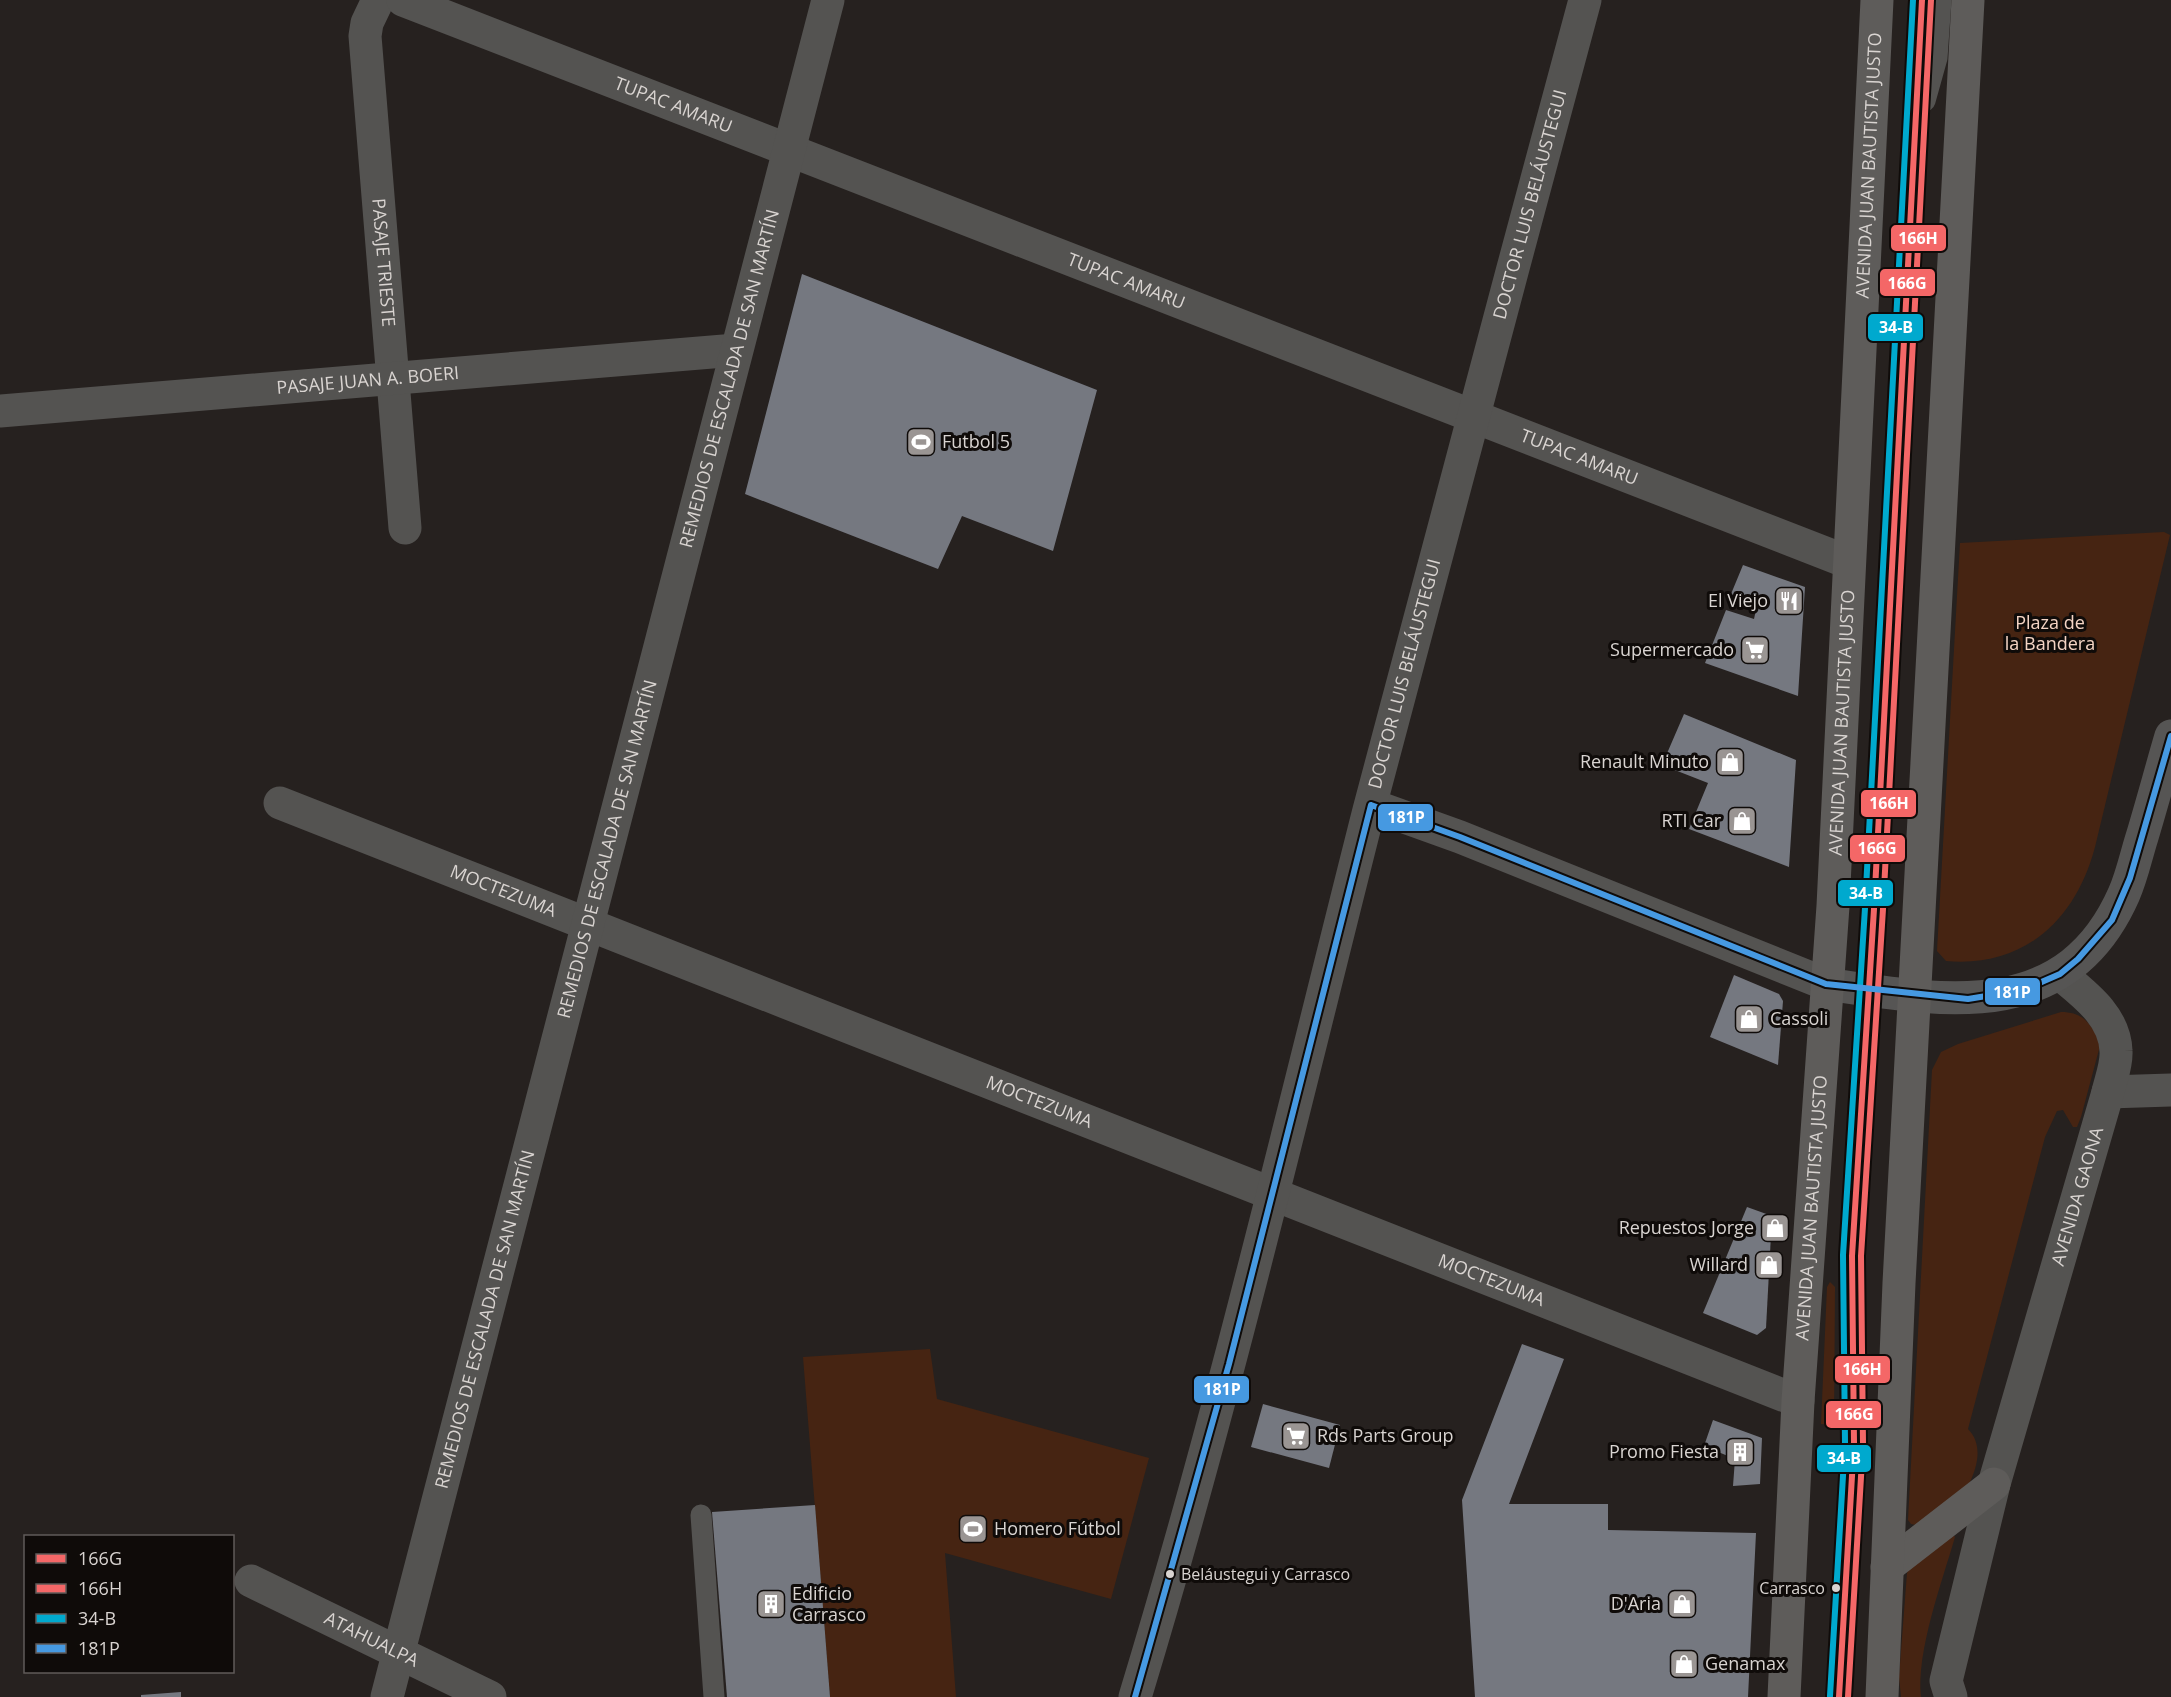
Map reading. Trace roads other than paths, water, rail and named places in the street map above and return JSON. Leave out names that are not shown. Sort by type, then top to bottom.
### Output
[{"type":"main road","name":"AVENIDA JUAN BAUTISTA JUSTO","points":[[1784,1697],[1798,1401],[1833,906],[1877,0]]},
{"type":"main road","points":[[1882,1697],[1914,995],[1968,0]]},
{"type":"main road","points":[[1826,984],[1955,999],[1996,996],[2023,990],[2060,974],[2098,938],[2112,920],[2125,893],[2171,736]]},
{"type":"main road","points":[[1887,1567],[1994,1484]]},
{"type":"street","name":"PASAJE TRIESTE","points":[[378,0],[367,23],[365,36],[405,528]]},
{"type":"street","name":"TUPAC AMARU","points":[[403,0],[789,148],[1848,562]]},
{"type":"street","name":"REMEDIOS DE ESCALADA DE SAN MARTÍN","points":[[387,1697],[828,0]]},
{"type":"street","name":"DOCTOR LUIS BELÁUSTEGUI","points":[[1135,1697],[1172,1576],[1371,805],[1585,0]]},
{"type":"street","name":"PASAJE JUAN A. BOERI","points":[[0,411],[736,350]]},
{"type":"street","name":"MOCTEZUMA","points":[[280,803],[1798,1401]]},
{"type":"street","points":[[1371,805],[1471,841],[1826,984]]},
{"type":"street","name":"AVENIDA GAONA","points":[[1951,1697],[1946,1681],[1994,1484],[2108,1092],[2116,1052],[2112,1026],[2088,998],[2060,974]]},
{"type":"street","points":[[2108,1092],[2171,1090]]},
{"type":"street","name":"ATAHUALPA","points":[[251,1581],[490,1697]]},
{"type":"lane","points":[[1839,1697],[1854,1442],[1852,1256],[1870,990],[1922,0]]},
{"type":"lane","points":[[1914,145],[1937,58],[1941,0]]},
{"type":"lane","points":[[701,1515],[714,1697]]},
{"type":"place","name":"Futbol 5","points":[[921,442]]},
{"type":"place","name":"El Viejo","points":[[1789,601]]},
{"type":"place","name":"Supermercado","points":[[1755,650]]},
{"type":"place","name":"Renault Minuto","points":[[1730,762]]},
{"type":"place","name":"RTI Car","points":[[1742,821]]},
{"type":"place","name":"Cassoli","points":[[1749,1019]]},
{"type":"place","name":"Repuestos Jorge","points":[[1775,1228]]},
{"type":"place","name":"Willard","points":[[1769,1265]]},
{"type":"place","name":"Rds Parts Group","points":[[1296,1436]]},
{"type":"place","name":"Promo Fiesta","points":[[1740,1452]]},
{"type":"place","name":"Homero Fútbol","points":[[973,1529]]},
{"type":"place","name":"Beláustegui y Carrasco","points":[[1170,1574]]},
{"type":"place","name":"Carrasco","points":[[1836,1588]]},
{"type":"place","name":"Edificio Carrasco","points":[[771,1604]]},
{"type":"place","name":"D'Aria","points":[[1682,1604]]},
{"type":"place","name":"Genamax","points":[[1684,1664]]},
{"type":"park label","name":"Plaza de la Bandera","points":[[2050,633]]}]
